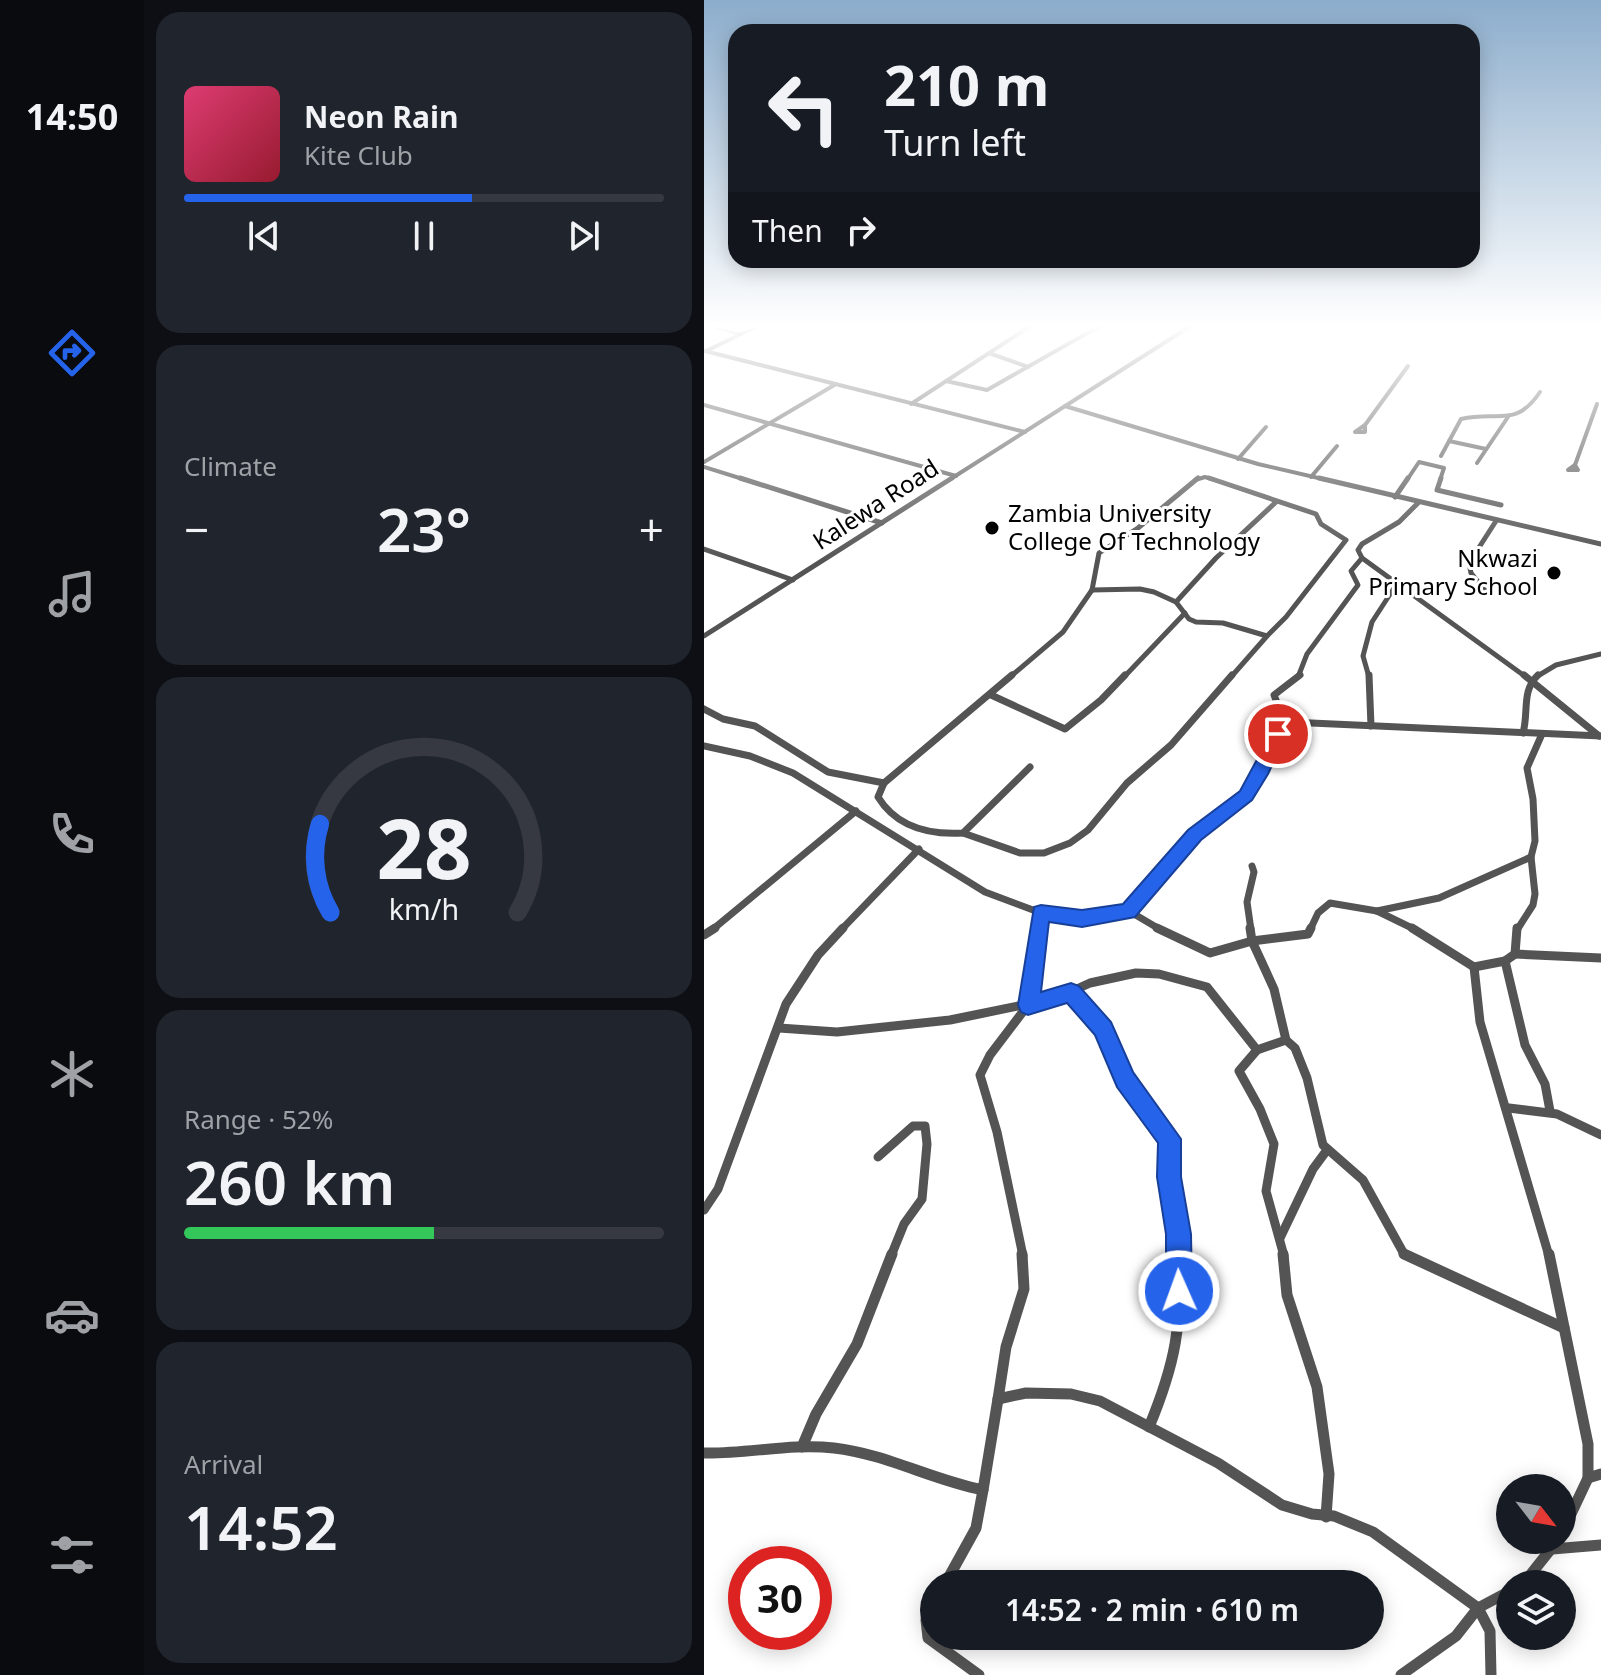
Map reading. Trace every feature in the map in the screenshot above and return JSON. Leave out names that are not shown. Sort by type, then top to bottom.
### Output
[{"type":"street","points":[[705,405],[956,476]]},
{"type":"street","points":[[704,465],[801,405]]},
{"type":"street","points":[[916,405],[1025,432]]},
{"type":"street","points":[[1365,425],[1379,405]]},
{"type":"street","points":[[1441,456],[1459,422],[1465,417],[1508,417],[1527,413],[1532,405]]},
{"type":"street","points":[[1575,465],[1597,405]]},
{"type":"street","name":"Kalewa Road","points":[[704,636],[1065,406]]},
{"type":"street","points":[[1065,406],[1238,459],[1601,544]]},
{"type":"street","points":[[1477,463],[1508,417]]},
{"type":"street","points":[[1238,459],[1266,427]]},
{"type":"street","points":[[1449,441],[1486,449]]},
{"type":"street","points":[[1311,477],[1337,446]]},
{"type":"street","points":[[1395,497],[1419,462],[1444,468],[1437,490],[1501,505]]},
{"type":"street","points":[[704,465],[882,523]]},
{"type":"street","points":[[1205,477],[1319,515],[1321,524],[1346,540],[1286,617],[1155,762],[1122,788],[1098,823],[1085,833],[1056,850],[1006,852],[963,833],[934,834],[886,812],[878,797],[884,783],[1063,632],[1092,590],[1099,553],[1138,528],[1198,478],[1205,477]]},
{"type":"street","points":[[1176,602],[1216,558],[1276,502]]},
{"type":"street","points":[[1418,503],[1399,522],[1362,544],[1358,550],[1362,558],[1531,680],[1600,736]]},
{"type":"street","points":[[1487,593],[1471,573],[1469,563],[1496,521]]},
{"type":"street","points":[[704,549],[793,580]]},
{"type":"street","points":[[1285,723],[1274,695],[1300,675],[1307,654],[1358,585],[1351,571],[1362,558]]},
{"type":"street","points":[[1371,726],[1369,672],[1363,656],[1365,643],[1372,622],[1396,585]]},
{"type":"street","points":[[1092,590],[1140,589],[1176,602],[1189,619],[1196,622],[1223,623],[1267,636]]},
{"type":"street","points":[[991,695],[1065,729],[1075,724],[1107,694],[1185,613]]},
{"type":"street","points":[[1523,733],[1527,722],[1526,693],[1531,680],[1562,663],[1601,654]]},
{"type":"street","points":[[704,709],[723,719],[755,726],[828,772],[884,783]]},
{"type":"street","points":[[704,746],[771,763],[856,811],[985,892],[1041,913],[1082,919],[1129,911],[1195,835],[1246,795],[1285,723],[1297,720],[1600,736]]},
{"type":"street","points":[[1515,954],[1517,926],[1533,905],[1535,894],[1531,857],[1535,841],[1533,799],[1527,768],[1542,734]]},
{"type":"street","points":[[963,833],[1030,767]]},
{"type":"street","points":[[704,935],[856,811]]},
{"type":"street","points":[[704,1210],[718,1189],[786,1004],[818,955],[885,881],[919,849]]},
{"type":"street","points":[[1377,911],[1441,898],[1494,870],[1531,857]]},
{"type":"street","points":[[1252,866],[1254,872],[1247,902],[1252,941],[1263,960],[1283,1012],[1286,1040],[1298,1054],[1327,1150],[1363,1180],[1404,1254],[1564,1328]]},
{"type":"street","points":[[1129,911],[1210,953],[1252,941],[1308,934],[1318,913],[1330,903],[1377,911],[1423,933],[1432,942],[1474,967],[1505,961],[1515,954],[1601,959]]},
{"type":"street","points":[[953,1570],[979,1524],[1006,1347],[1024,1289],[1024,1262],[997,1132],[980,1075],[990,1055],[1028,1005],[1041,913]]},
{"type":"street","points":[[1505,961],[1525,1045],[1545,1084],[1550,1111]]},
{"type":"street","points":[[1474,967],[1480,1022],[1509,1108],[1544,1230],[1588,1444],[1588,1478],[1576,1503]]},
{"type":"street","points":[[779,1028],[837,1032],[950,1020],[1028,1005],[1071,993],[1090,983],[1136,973],[1159,974],[1207,987],[1257,1050]]},
{"type":"street","points":[[1071,993],[1104,1029],[1125,1079],[1170,1139],[1169,1177],[1178,1234],[1181,1309],[1170,1376],[1149,1427]]},
{"type":"street","points":[[1286,1040],[1257,1050],[1239,1071],[1265,1119],[1274,1144],[1266,1191],[1280,1238],[1287,1295],[1317,1387],[1329,1474],[1326,1517]]},
{"type":"street","points":[[1509,1108],[1550,1111],[1578,1121],[1601,1135]]},
{"type":"street","points":[[802,1447],[816,1414],[857,1344],[904,1224],[922,1199],[927,1144],[925,1126],[913,1126],[878,1157]]},
{"type":"street","points":[[1280,1238],[1313,1169],[1327,1150]]},
{"type":"street","points":[[998,1399],[1026,1393],[1071,1394],[1100,1401],[1218,1463],[1282,1505],[1326,1517],[1334,1516],[1373,1532],[1478,1608],[1490,1631],[1491,1675]]},
{"type":"street","points":[[704,1453],[728,1455],[756,1449],[834,1448],[862,1453],[946,1482],[983,1490]]},
{"type":"street","points":[[1588,1478],[1601,1474]]},
{"type":"street","points":[[1576,1544],[1601,1545]]},
{"type":"street","points":[[1534,1570],[1547,1554]]},
{"type":"street","points":[[1401,1675],[1456,1636],[1478,1608],[1496,1598]]},
{"type":"street","points":[[945,1650],[979,1675]]},
{"type":"place","name":"Zambia University College Of Technology","points":[[992,528]]},
{"type":"place","name":"Nkwazi Primary School","points":[[1554,573]]},
{"type":"route","points":[[1179,1291],[1178,1234],[1169,1177],[1170,1139],[1156,1118],[1137,1099],[1104,1029],[1071,993],[1028,1005],[1041,913],[1082,919],[1129,911],[1195,835],[1246,795],[1260,774],[1278,734]]}]
